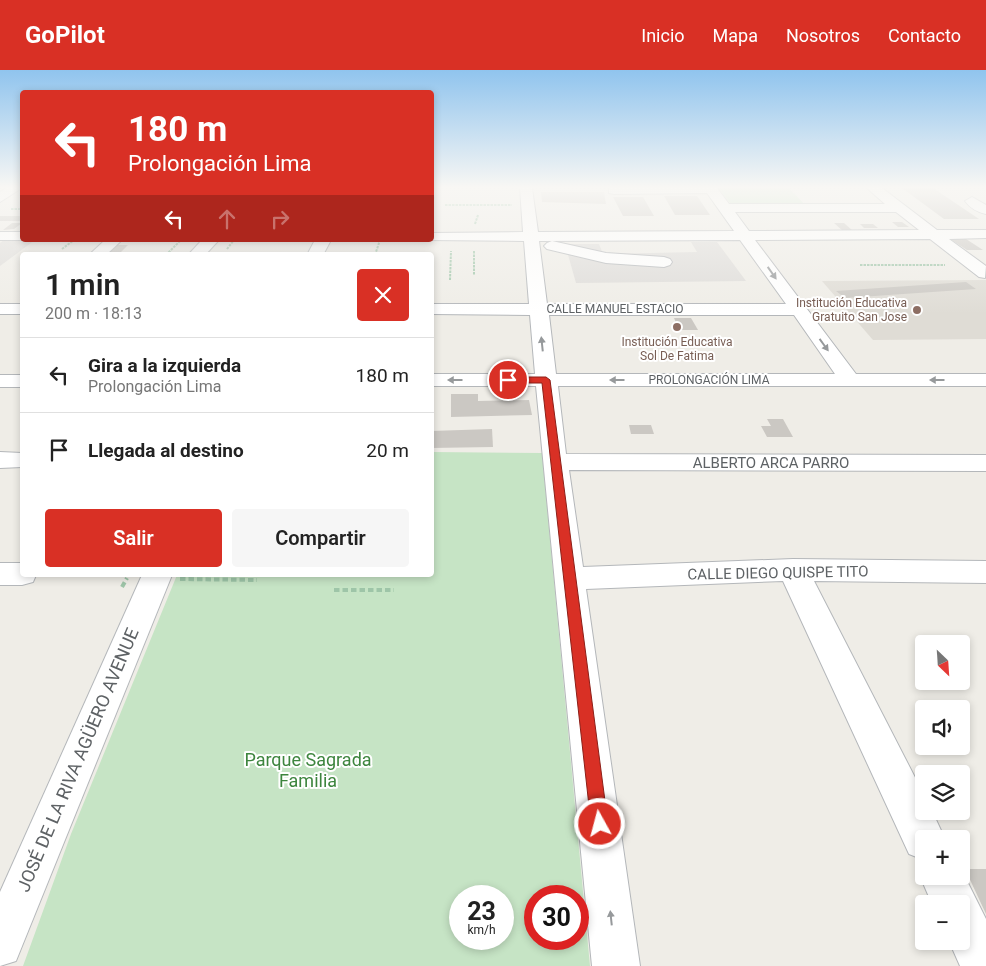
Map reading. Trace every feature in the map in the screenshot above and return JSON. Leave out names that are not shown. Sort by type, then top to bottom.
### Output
[{"type":"street","points":[[531,230],[546,380],[616,966]]},
{"type":"street","points":[[742,230],[850,380]]},
{"type":"street","points":[[927,230],[979,269]]},
{"type":"street","points":[[434,237],[475,236],[533,241],[746,235],[933,234],[953,230]]},
{"type":"street","points":[[0,236],[20,236]]},
{"type":"street","points":[[533,241],[585,255],[664,262]]},
{"type":"street","points":[[100,252],[112,242]]},
{"type":"street","points":[[199,252],[209,242]]},
{"type":"street","points":[[0,309],[20,309]]},
{"type":"street","name":"CALLE MANUEL ESTACIO","points":[[434,309],[798,310]]},
{"type":"street","name":"PROLONGACIÓN LIMA","points":[[434,380],[986,380]]},
{"type":"street","points":[[0,381],[20,381]]},
{"type":"street","points":[[0,460],[20,460]]},
{"type":"street","name":"ALBERTO ARCA PARRO","points":[[556,462],[986,463]]},
{"type":"street","points":[[793,570],[920,830]]},
{"type":"street","name":"CALLE DIEGO QUISPE TITO","points":[[570,579],[793,570],[986,572]]},
{"type":"street","points":[[0,574],[20,574]]},
{"type":"street","name":"JOSÉ DE LA RIVA AGÜERO AVENUE","points":[[0,945],[167,577]]},
{"type":"street","points":[[970,935],[985,965]]},
{"type":"path","points":[[450,280],[451,236]]},
{"type":"path","points":[[474,275],[475,236]]},
{"type":"path","points":[[62,249],[71,242]]},
{"type":"path","points":[[169,252],[179,242]]},
{"type":"path","points":[[860,264],[979,269]]},
{"type":"path","points":[[167,577],[257,580]]},
{"type":"path","points":[[334,590],[394,590]]},
{"type":"shaded area","points":[[4,240],[32,242],[0,266],[0,243]]},
{"type":"shaded area","points":[[691,242],[717,242],[746,281],[576,283],[565,244],[599,244],[603,254],[697,252]]},
{"type":"shaded area","name":"Institución Educativa Gratuito San Jose","points":[[986,280],[986,339],[873,340],[822,281]]},
{"type":"green space","name":"Parque Sagrada Familia","points":[[434,452],[542,453],[582,885],[524,885],[524,950],[589,950],[590,966],[23,966],[71,834],[176,577],[434,577]]},
{"type":"building","points":[[842,230],[853,231],[844,232]]},
{"type":"building","points":[[950,239],[966,239],[983,250],[967,250]]},
{"type":"building","points":[[115,245],[128,245],[121,252],[108,252]]},
{"type":"building","points":[[966,282],[976,289],[845,298],[836,291]]},
{"type":"building","points":[[674,318],[691,318],[698,330],[679,330]]},
{"type":"building","points":[[451,394],[478,394],[478,401],[529,400],[532,415],[451,417]]},
{"type":"building","points":[[767,419],[783,419],[793,437],[767,437],[761,426],[771,426]]},
{"type":"building","points":[[629,425],[651,425],[654,434],[631,434]]},
{"type":"building","points":[[492,429],[493,447],[434,448],[434,431]]},
{"type":"building","points":[[970,869],[986,869],[986,914],[970,880]]},
{"type":"place","name":"Institución Educativa Gratuito San Jose","points":[[917,310]]},
{"type":"place","name":"Institución Educativa Sol De Fatima","points":[[677,327]]},
{"type":"route","points":[[508,380],[546,380],[600,824]]}]
